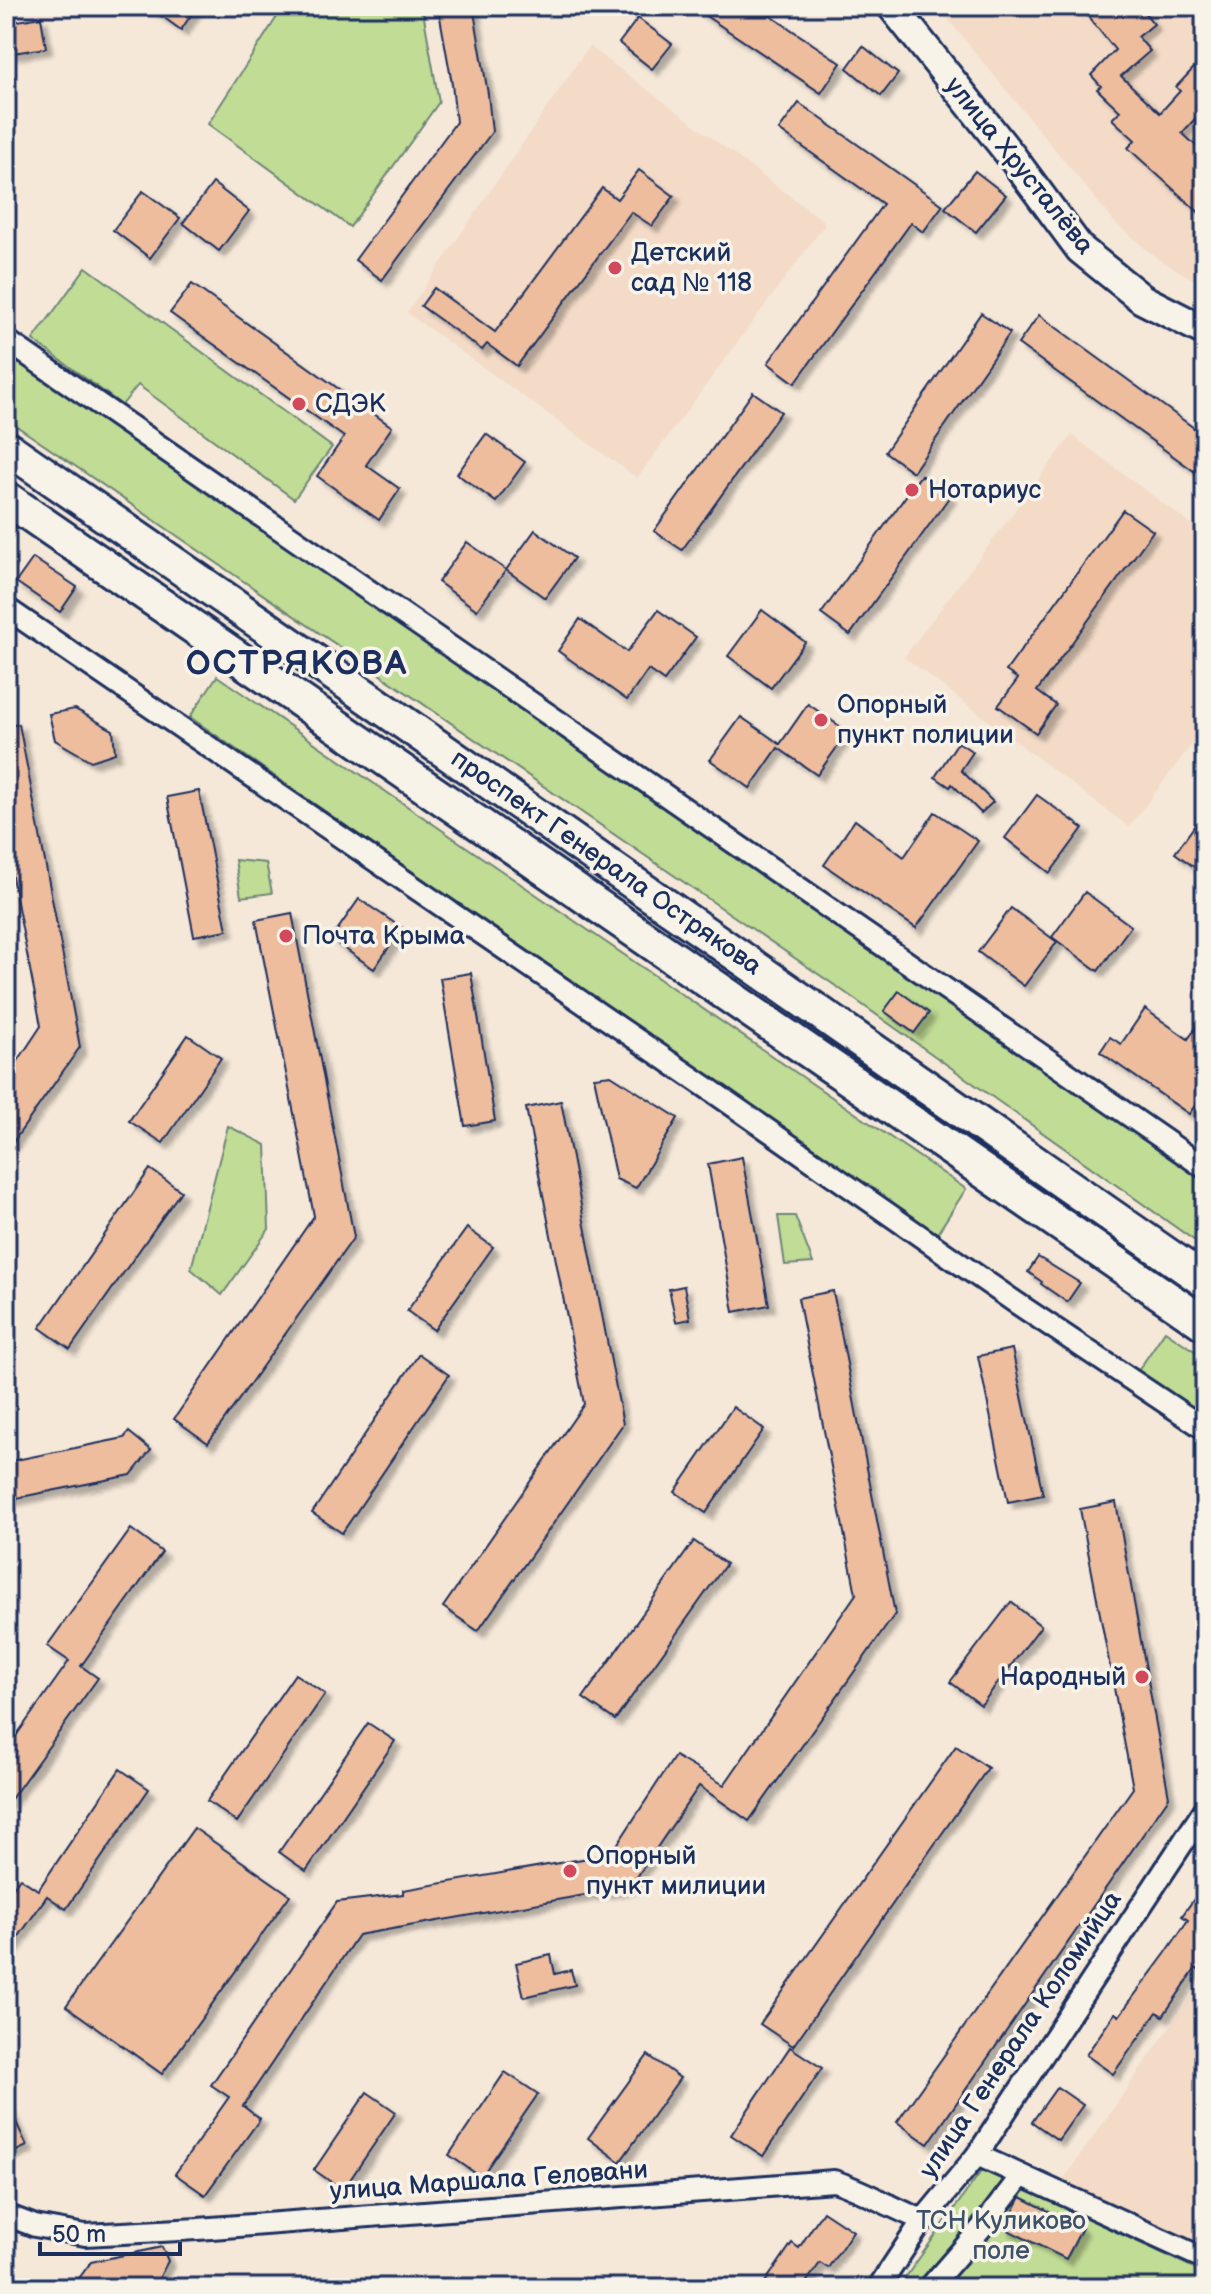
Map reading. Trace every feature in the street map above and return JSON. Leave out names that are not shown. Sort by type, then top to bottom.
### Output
[{"type":"main road","name":"улица Хрусталёва","points":[[892,6],[1012,157],[1080,249],[1142,299],[1205,331]]},
{"type":"main road","name":"проспект Генерала Острякова","points":[[6,447],[209,585],[1205,1281]]},
{"type":"main road","name":"проспект Генерала Острякова","points":[[6,498],[1205,1324]]},
{"type":"street","points":[[6,340],[1205,1168]]},
{"type":"street","points":[[6,608],[1015,1302],[1205,1429]]},
{"type":"street","name":"улица Генерала Коломийца","points":[[878,2288],[923,2220],[977,2155],[1205,1809]]},
{"type":"street","points":[[977,2155],[1205,2259]]},
{"type":"street","points":[[929,2288],[1021,2176]]},
{"type":"street","name":"улица Маршала Геловани","points":[[6,2215],[35,2226],[85,2235],[834,2181],[862,2190],[888,2206],[923,2220]]},
{"type":"shaded area","points":[[937,6],[1205,6],[1205,286],[1158,259],[1116,224]]},
{"type":"shaded area","name":"Детский сад № 118","points":[[589,46],[826,223],[637,478],[407,313]]},
{"type":"shaded area","points":[[1072,435],[1205,535],[1205,727],[1129,827],[904,657]]},
{"type":"shaded area","points":[[1205,1977],[1205,2246],[1063,2180]]},
{"type":"green space","points":[[284,6],[422,6],[439,102],[350,227],[208,124]]},
{"type":"green space","points":[[86,267],[332,447],[294,499],[138,385],[122,405],[33,340]]},
{"type":"green space","points":[[7,359],[18,360],[1205,1182],[1205,1248],[843,991],[18,427],[6,410]]},
{"type":"green space","points":[[217,676],[966,1189],[935,1237],[190,717]]},
{"type":"green space","points":[[235,860],[266,863],[272,893],[241,897]]},
{"type":"green space","points":[[228,1126],[266,1145],[269,1229],[222,1295],[191,1269]]},
{"type":"green space","points":[[778,1216],[795,1216],[813,1263],[785,1265]]},
{"type":"green space","points":[[1165,1331],[1205,1358],[1205,1419],[1136,1374]]},
{"type":"green space","name":"ТСН Куликово поле","points":[[982,2170],[1205,2273],[1205,2288],[898,2288]]},
{"type":"building","points":[[148,6],[197,6],[181,30]]},
{"type":"building","points":[[438,6],[473,6],[492,132],[382,280],[355,260],[456,122]]},
{"type":"building","points":[[691,6],[756,6],[841,63],[821,93]]},
{"type":"building","points":[[1080,6],[1139,6],[1154,24],[1138,37],[1150,51],[1121,76],[1160,113],[1180,91],[1176,87],[1205,56],[1205,108],[1182,133],[1205,154],[1205,218],[1128,148],[1135,140],[1112,119],[1120,111],[1097,89],[1101,86],[1091,75],[1115,50]]},
{"type":"building","points":[[41,17],[46,48],[6,54],[6,23]]},
{"type":"building","points":[[638,18],[672,44],[652,69],[619,43]]},
{"type":"building","points":[[863,46],[898,74],[881,96],[847,68]]},
{"type":"building","points":[[799,103],[943,205],[923,232],[911,223],[795,383],[768,363],[883,204],[779,130]]},
{"type":"building","points":[[639,170],[674,196],[652,226],[631,212],[517,366],[487,344],[482,350],[421,306],[434,288],[495,332],[602,188],[617,199]]},
{"type":"building","points":[[975,171],[1006,195],[976,232],[945,208]]},
{"type":"building","points":[[213,183],[249,211],[219,251],[183,223]]},
{"type":"building","points":[[143,191],[180,218],[150,258],[113,230]]},
{"type":"building","points":[[192,284],[392,427],[366,465],[400,489],[379,520],[317,476],[344,437],[170,313]]},
{"type":"building","points":[[981,313],[1010,333],[913,472],[885,452]]},
{"type":"building","points":[[1039,315],[1205,436],[1205,479],[1018,344]]},
{"type":"building","points":[[753,392],[781,412],[682,550],[654,531]]},
{"type":"building","points":[[486,434],[525,462],[496,502],[457,474]]},
{"type":"building","points":[[921,475],[950,496],[850,635],[821,614]]},
{"type":"building","points":[[1123,510],[1153,531],[1037,691],[1056,705],[1036,733],[998,706],[1018,679],[1006,671]]},
{"type":"building","points":[[535,530],[574,558],[545,598],[506,570]]},
{"type":"building","points":[[467,542],[506,570],[477,610],[438,582]]},
{"type":"building","points":[[33,558],[77,587],[60,612],[16,582]]},
{"type":"building","points":[[658,610],[696,637],[664,681],[648,670],[627,700],[558,651],[580,619],[627,652]]},
{"type":"building","points":[[762,610],[805,642],[771,688],[728,656]]},
{"type":"building","points":[[808,704],[848,732],[817,775],[778,748],[750,788],[710,760],[741,717],[780,744]]},
{"type":"building","points":[[75,709],[113,730],[115,753],[91,761],[55,740],[49,714]]},
{"type":"building","points":[[19,724],[80,1047],[6,1152],[6,1079],[41,1026],[6,846],[6,726]]},
{"type":"building","points":[[958,742],[973,752],[961,770],[993,802],[981,813],[952,784],[950,787],[935,777]]},
{"type":"building","points":[[199,791],[227,930],[194,936],[167,797]]},
{"type":"building","points":[[1037,795],[1083,828],[1050,873],[1005,838]]},
{"type":"building","points":[[1205,811],[1205,875],[1175,853]]},
{"type":"building","points":[[935,812],[978,841],[916,928],[824,865],[855,820],[904,857]]},
{"type":"building","points":[[1085,892],[1131,926],[1098,971],[1052,937]]},
{"type":"building","points":[[359,899],[402,928],[374,969],[331,939]]},
{"type":"building","points":[[1011,908],[1057,942],[1024,986],[978,952]]},
{"type":"building","points":[[292,913],[354,1237],[208,1443],[174,1419],[314,1216],[256,920]]},
{"type":"building","points":[[471,973],[495,1121],[465,1126],[440,978]]},
{"type":"building","points":[[899,991],[929,1013],[914,1033],[884,1011]]},
{"type":"building","points":[[1145,1009],[1188,1039],[1205,1015],[1205,1091],[1189,1114],[1100,1052],[1110,1037],[1121,1044]]},
{"type":"building","points":[[188,1035],[221,1058],[163,1143],[129,1121]]},
{"type":"building","points":[[611,1075],[678,1118],[636,1188],[616,1179],[594,1077]]},
{"type":"building","points":[[561,1101],[623,1424],[478,1631],[443,1607],[584,1404],[526,1108]]},
{"type":"building","points":[[742,1157],[769,1305],[734,1312],[708,1164]]},
{"type":"building","points":[[150,1169],[181,1191],[70,1349],[40,1328]]},
{"type":"building","points":[[467,1228],[493,1247],[434,1330],[407,1311]]},
{"type":"building","points":[[1038,1257],[1080,1283],[1067,1302],[1028,1272]]},
{"type":"building","points":[[684,1286],[690,1319],[676,1322],[669,1289]]},
{"type":"building","points":[[833,1291],[895,1614],[749,1821],[699,1786],[630,1887],[358,1935],[243,2106],[260,2119],[205,2195],[175,2174],[229,2097],[211,2085],[337,1902],[403,1894],[403,1890],[611,1854],[675,1756],[724,1785],[856,1594],[798,1298]]},
{"type":"building","points":[[1012,1349],[1043,1495],[1008,1502],[978,1356]]},
{"type":"building","points":[[419,1354],[449,1375],[342,1533],[312,1513]]},
{"type":"building","points":[[733,1407],[764,1429],[706,1513],[675,1492]]},
{"type":"building","points":[[129,1432],[151,1450],[131,1475],[6,1500],[6,1462],[124,1438]]},
{"type":"building","points":[[1116,1502],[1169,1797],[928,2144],[897,2122],[1133,1788],[1080,1509]]},
{"type":"building","points":[[131,1529],[162,1552],[81,1666],[98,1678],[6,1806],[6,1750],[69,1661],[47,1646]]},
{"type":"building","points":[[694,1541],[726,1564],[615,1720],[583,1698]]},
{"type":"building","points":[[1011,1602],[1041,1626],[981,1705],[950,1682]]},
{"type":"building","points":[[295,1674],[325,1694],[237,1822],[207,1801]]},
{"type":"building","points":[[368,1723],[395,1741],[306,1871],[279,1852]]},
{"type":"building","points":[[956,1746],[988,1768],[793,2046],[760,2024]]},
{"type":"building","points":[[120,1769],[149,1789],[66,1909],[47,1896],[6,1955],[6,1897],[20,1878],[38,1890]]},
{"type":"building","points":[[194,1828],[290,1895],[162,2074],[66,2006]]},
{"type":"building","points":[[1194,1899],[1205,1907],[1205,1961],[1198,1970],[1196,1968],[1163,2016],[1157,2012],[1113,2074],[1086,2055],[1115,2013],[1119,2016],[1165,1954],[1188,1920],[1182,1916]]},
{"type":"building","points":[[551,1955],[555,1974],[571,1970],[575,1985],[524,1997],[516,1963]]},
{"type":"building","points":[[790,2047],[822,2068],[763,2156],[731,2135]]},
{"type":"building","points":[[648,2055],[680,2078],[620,2162],[588,2138]]},
{"type":"building","points":[[505,2072],[538,2094],[481,2177],[449,2155]]},
{"type":"building","points":[[1057,2087],[1083,2105],[1058,2140],[1032,2122]]},
{"type":"building","points":[[367,2092],[396,2112],[343,2190],[314,2170]]},
{"type":"building","points":[[6,2100],[27,2146],[6,2156]]},
{"type":"building","points":[[1021,2197],[1082,2228],[1066,2259],[1004,2228]]},
{"type":"building","points":[[823,2211],[853,2231],[828,2268],[820,2263],[802,2288],[761,2288],[792,2243],[799,2248]]},
{"type":"building","points":[[162,2247],[168,2261],[154,2288],[72,2288],[91,2262]]},
{"type":"place","name":"Детский сад № 118","points":[[615,268]]},
{"type":"place","name":"СДЭК","points":[[299,404]]},
{"type":"place","name":"Нотариус","points":[[912,490]]},
{"type":"place","name":"Опорный пункт полиции","points":[[821,720]]},
{"type":"place","name":"Почта Крыма","points":[[286,936]]},
{"type":"place","name":"Народный","points":[[1142,1677]]},
{"type":"place","name":"Опорный пункт милиции","points":[[570,1871]]},
{"type":"district","name":"ОСТРЯКОВА","points":[[297,663]]}]
